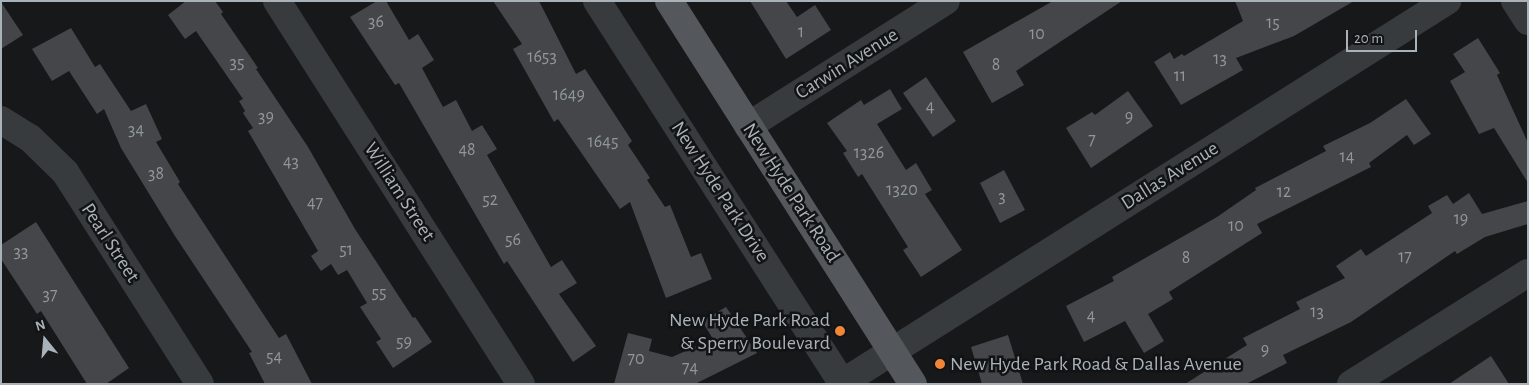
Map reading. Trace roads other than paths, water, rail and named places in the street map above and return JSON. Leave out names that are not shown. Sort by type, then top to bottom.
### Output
[{"type":"main road","name":"New Hyde Park Road","points":[[669,1],[913,384]]},
{"type":"street","name":"William Street","points":[[278,1],[521,384]]},
{"type":"street","name":"New Hyde Park Drive","points":[[597,1],[839,383]]},
{"type":"street","name":"Carwin Avenue","points":[[748,126],[946,1]]},
{"type":"street","name":"Dallas Avenue","points":[[839,383],[1447,1]]},
{"type":"street","points":[[1515,1],[1528,21]]},
{"type":"street","name":"Pearl Street","points":[[1,120],[30,138],[65,172],[200,384]]},
{"type":"street","points":[[1351,384],[1528,272]]},
{"type":"place","name":"New Hyde Park Road & Sperry Boulevard","points":[[840,331]]},
{"type":"place","name":"New Hyde Park Road & Dallas Avenue","points":[[940,364]]}]
